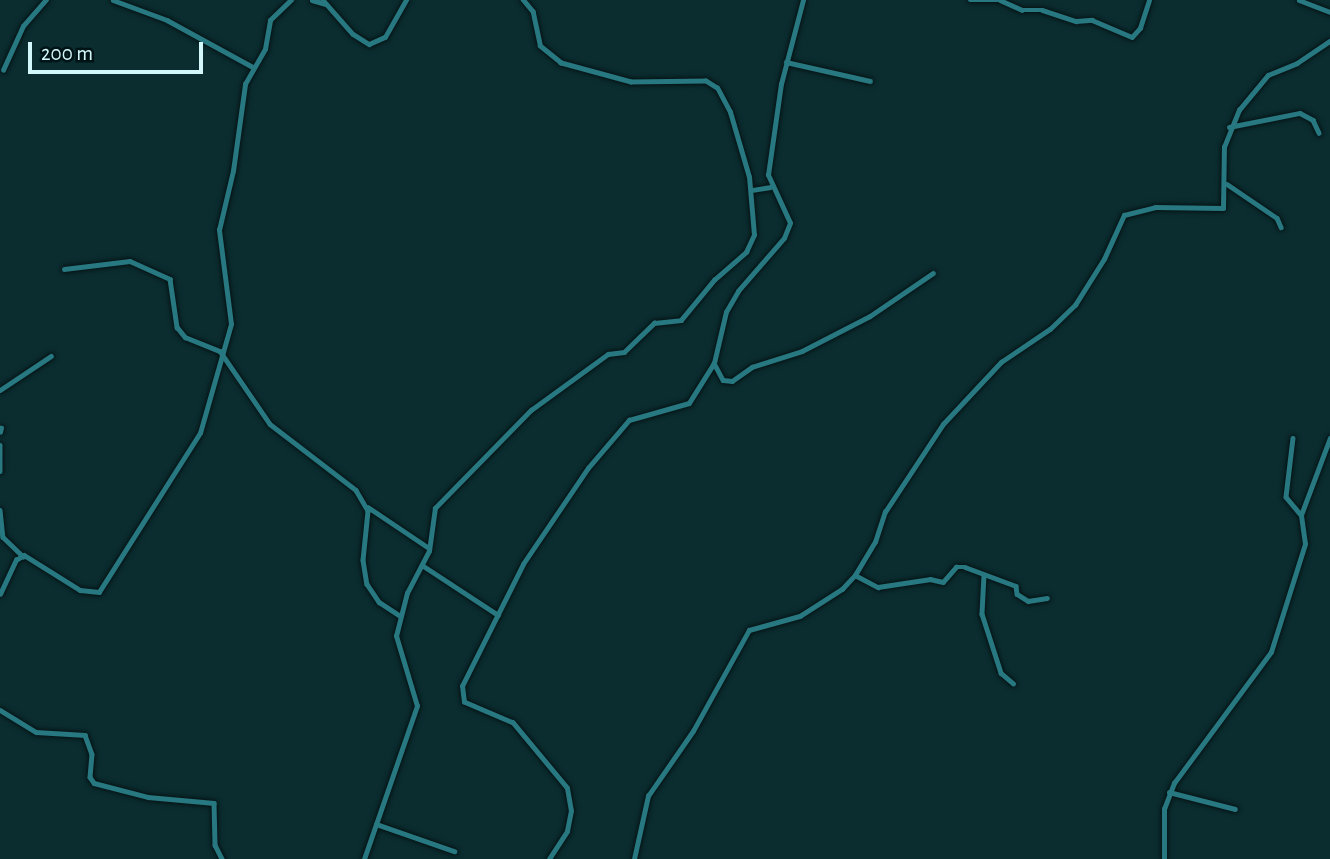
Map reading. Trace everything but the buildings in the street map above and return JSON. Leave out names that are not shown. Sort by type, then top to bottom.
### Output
[{"type":"street","points":[[3,70],[23,26],[46,0]]},
{"type":"street","points":[[113,0],[167,20],[253,67]]},
{"type":"street","points":[[0,510],[3,537],[23,556],[80,590],[99,592],[193,446],[224,356],[231,316],[219,229],[233,171],[245,84],[265,49],[270,20],[291,0]]},
{"type":"street","points":[[284,7],[298,0]]},
{"type":"street","points":[[312,0],[325,2],[353,34],[369,44],[378,44],[406,0]]},
{"type":"street","points":[[364,859],[417,706],[398,649],[399,615],[429,548],[431,519],[442,496],[504,433],[608,354],[624,352],[654,323],[681,320],[714,280],[746,252],[755,218],[752,190],[730,112],[713,84],[631,82],[561,63],[540,47],[533,12],[523,0]]},
{"type":"street","points":[[549,859],[567,831],[571,811],[567,788],[513,723],[474,709],[464,702],[461,693],[523,564],[619,428],[638,415],[682,408],[714,363],[726,312],[737,291],[784,238],[790,223],[770,187],[770,160],[786,62],[803,0]]},
{"type":"street","points":[[970,0],[1000,0],[1021,10],[1042,10],[1076,21],[1092,20],[1132,37],[1140,28],[1149,0]]},
{"type":"street","points":[[1298,0],[1330,12]]},
{"type":"street","points":[[634,859],[648,796],[706,709],[749,630],[800,616],[842,589],[855,575],[875,542],[885,512],[943,424],[1001,362],[1050,329],[1075,305],[1104,259],[1124,215],[1155,207],[1217,211],[1223,208],[1228,127],[1268,75],[1297,63],[1330,41]]},
{"type":"street","points":[[786,62],[870,81]]},
{"type":"street","points":[[1228,127],[1300,113],[1313,120],[1319,133]]},
{"type":"street","points":[[1226,183],[1277,218],[1282,227]]},
{"type":"street","points":[[752,190],[770,187]]},
{"type":"street","points":[[64,269],[130,261],[158,271],[174,286],[177,327],[185,337],[224,356],[270,424],[346,480],[367,506],[429,548]]},
{"type":"street","points":[[714,363],[723,380],[732,381],[752,367],[802,351],[870,316],[933,273]]},
{"type":"street","points":[[0,390],[51,356]]},
{"type":"street","points":[[1164,859],[1163,819],[1169,792],[1271,652],[1305,544],[1301,515],[1330,438]]},
{"type":"street","points":[[1293,439],[1286,497],[1301,515]]},
{"type":"street","points":[[0,446],[0,471]]},
{"type":"street","points":[[367,506],[363,566],[367,584],[379,601],[399,615]]},
{"type":"street","points":[[0,594],[16,560],[23,556]]},
{"type":"street","points":[[422,565],[498,615]]},
{"type":"street","points":[[855,575],[878,587],[930,579],[947,582],[956,566],[1016,586],[1017,594],[1028,601],[1047,598]]},
{"type":"street","points":[[984,575],[982,614],[1001,673],[1013,683]]},
{"type":"street","points":[[0,710],[36,732],[85,735],[92,754],[94,783],[148,797],[214,803],[215,845],[222,859]]},
{"type":"street","points":[[1169,792],[1236,809]]},
{"type":"street","points":[[376,824],[454,850]]}]
